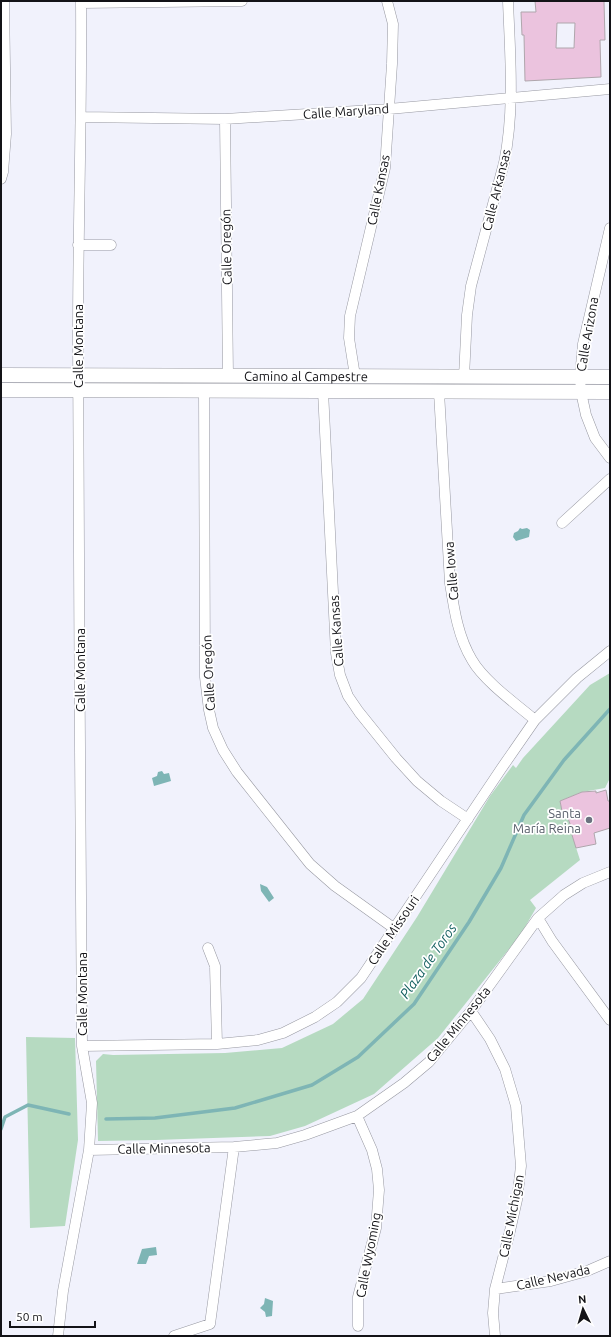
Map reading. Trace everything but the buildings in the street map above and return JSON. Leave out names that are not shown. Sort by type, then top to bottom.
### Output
[{"type":"street","points":[[1,179],[3,172],[6,134],[4,1]]},
{"type":"street","points":[[81,2],[242,1]]},
{"type":"street","name":"Calle Kansas","points":[[355,376],[349,338],[350,316],[385,168],[393,24],[387,1]]},
{"type":"street","name":"Calle Arkansas","points":[[464,376],[467,315],[471,286],[504,163],[508,142],[510,98],[508,1]]},
{"type":"street","name":"Calle Montana","points":[[58,1336],[62,1291],[89,1150],[92,1102],[82,1046],[78,390],[81,2]]},
{"type":"street","name":"Calle Maryland","points":[[81,117],[225,119],[389,109],[610,89]]},
{"type":"street","name":"Calle Oregón","points":[[225,119],[228,376]]},
{"type":"street","name":"Calle Arizona","points":[[610,228],[583,344],[580,377],[580,392],[586,415],[595,438],[610,458]]},
{"type":"street","points":[[78,245],[111,245]]},
{"type":"street","name":"Camino al Campestre","points":[[1,375],[610,377]]},
{"type":"street","name":"Camino al Campestre","points":[[1,390],[610,392]]},
{"type":"street","name":"Calle Oregón","points":[[204,391],[205,677],[213,728],[223,750],[237,772],[310,864],[335,886],[395,929]]},
{"type":"street","name":"Calle Kansas","points":[[324,391],[336,653],[340,675],[348,696],[358,712],[396,758],[423,786],[441,801],[468,819]]},
{"type":"street","name":"Calle Iowa","points":[[439,392],[450,583],[455,613],[465,647],[472,661],[483,675],[535,720]]},
{"type":"street","points":[[562,523],[610,479]]},
{"type":"street","name":"Calle Missouri","points":[[82,1046],[216,1044],[258,1040],[283,1033],[315,1017],[337,1002],[362,978],[535,720],[577,678],[610,650]]},
{"type":"street","name":"Calle Minnesota","points":[[89,1150],[234,1147],[277,1143],[357,1116],[404,1083],[428,1062],[471,1011],[538,918],[564,895],[583,883],[610,872]]},
{"type":"street","points":[[538,918],[552,941],[610,1020]]},
{"type":"street","points":[[208,948],[215,966],[216,1044]]},
{"type":"street","name":"Calle Míchigan","points":[[471,1011],[490,1039],[505,1069],[516,1106],[521,1166],[517,1200],[495,1289],[493,1313],[495,1336]]},
{"type":"street","name":"Calle Wyoming","points":[[357,1116],[372,1150],[377,1169],[378,1190],[376,1228],[358,1296],[358,1326]]},
{"type":"street","points":[[174,1336],[210,1324],[234,1147]]},
{"type":"street","name":"Calle Nevada","points":[[495,1289],[551,1281],[587,1271],[610,1261]]},
{"type":"shaded area","points":[[520,528],[527,528],[530,530],[529,537],[516,541],[513,537],[514,533]]},
{"type":"shaded area","points":[[610,673],[610,778],[605,788],[582,792],[560,801],[562,811],[565,810],[573,832],[572,835],[580,860],[530,900],[536,908],[521,934],[438,1038],[374,1094],[305,1126],[270,1136],[98,1141],[96,1061],[103,1054],[225,1053],[282,1048],[333,1024],[363,999],[417,917],[490,796],[513,765],[516,768],[523,758],[590,685]]},
{"type":"shaded area","points":[[162,771],[164,774],[169,773],[171,781],[154,786],[152,778],[157,776],[158,772]]},
{"type":"shaded area","points":[[260,884],[267,887],[274,898],[269,902],[261,891]]},
{"type":"shaded area","points":[[26,1037],[75,1038],[78,1140],[65,1226],[30,1228]]},
{"type":"shaded area","points":[[156,1247],[157,1255],[149,1256],[146,1264],[137,1264],[142,1249]]},
{"type":"shaded area","points":[[265,1298],[273,1301],[272,1316],[266,1317],[265,1312],[260,1308],[264,1304]]},
{"type":"waterway","name":"Plaza de Toros","points":[[106,1119],[155,1118],[235,1108],[312,1085],[358,1057],[414,1004],[469,922],[501,868],[524,815],[564,760],[610,709]]},
{"type":"waterway","name":"Plaza de Toros","points":[[1,1129],[5,1117],[28,1105],[69,1114]]},
{"type":"place","name":"Santa María Reina","points":[[589,820]]}]
